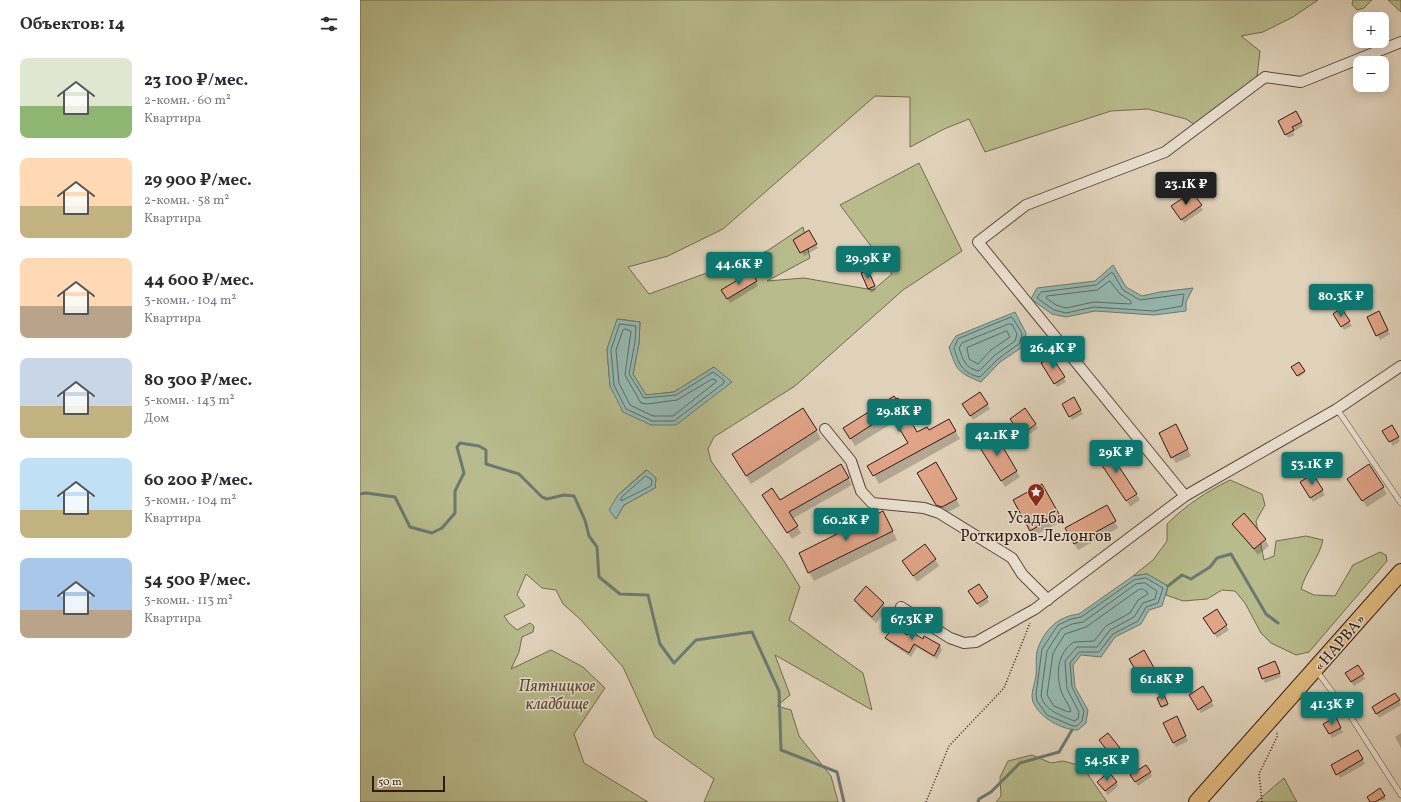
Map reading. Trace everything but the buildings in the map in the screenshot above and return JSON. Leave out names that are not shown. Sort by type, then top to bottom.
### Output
[{"type":"highway","name":"«НАРВА»","points":[[1197,802],[1401,572]]},
{"type":"street","points":[[1185,496],[978,242],[1026,205],[1165,152],[1265,77],[1301,82],[1401,42]]},
{"type":"street","points":[[901,607],[950,638],[970,643],[992,634],[1048,600],[1185,496],[1337,409],[1401,366]]},
{"type":"street","points":[[826,429],[851,461],[861,490],[872,503],[924,508],[940,513],[1012,558],[1022,574],[1048,600]]},
{"type":"lane","points":[[1337,409],[1401,503]]},
{"type":"lane","points":[[1315,669],[1351,717],[1401,795]]},
{"type":"path","points":[[926,802],[949,746],[1004,688],[1035,609]]},
{"type":"path","points":[[1262,802],[1259,774],[1277,737],[1278,730]]},
{"type":"green space","name":"Пятницкое кладбище","points":[[360,0],[1318,0],[1293,17],[1263,32],[1241,36],[1260,51],[1257,77],[1195,125],[1186,119],[1148,109],[1111,111],[985,152],[969,119],[944,129],[910,147],[910,97],[875,96],[723,229],[668,256],[628,267],[649,294],[767,251],[803,227],[810,258],[767,281],[804,278],[873,290],[892,274],[840,205],[919,163],[962,251],[903,290],[795,386],[714,437],[708,449],[711,461],[784,561],[800,587],[789,620],[863,673],[872,710],[775,655],[790,695],[777,706],[791,710],[799,736],[831,776],[838,802],[704,802],[714,779],[655,737],[623,667],[580,619],[563,604],[556,590],[542,588],[526,574],[517,595],[525,606],[504,616],[517,630],[530,623],[534,626],[533,632],[522,637],[519,652],[511,669],[551,650],[583,667],[605,688],[574,734],[584,763],[648,802],[360,802]],"holes":[[[618,319],[640,322],[639,343],[633,374],[646,395],[674,392],[714,367],[651,425],[610,386],[607,349]],[[646,470],[656,478],[655,488],[624,505],[616,519],[618,495]]]},
{"type":"green space","points":[[1353,0],[1372,0],[1364,8],[1357,10],[1352,4]]},
{"type":"green space","points":[[1388,0],[1401,0],[1401,12]]},
{"type":"green space","points":[[1230,480],[1262,494],[1265,505],[1256,521],[1264,560],[1274,556],[1276,541],[1306,536],[1323,540],[1319,553],[1303,582],[1301,589],[1314,595],[1335,596],[1353,565],[1380,552],[1386,555],[1387,561],[1309,652],[1296,655],[1271,643],[1261,633],[1245,603],[1235,591],[1222,590],[1207,599],[1183,601],[1166,595],[1168,586],[1147,574],[1133,576],[1153,560],[1167,541],[1167,524],[1197,499]]},
{"type":"green space","points":[[1032,755],[1051,763],[1063,761],[1082,766],[1107,802],[996,802],[1001,796],[1000,777],[1008,761]]},
{"type":"green space","points":[[1284,778],[1297,802],[1256,802]]},
{"type":"water","points":[[1113,265],[1126,287],[1142,296],[1193,288],[1186,302],[1186,311],[1154,315],[1095,311],[1066,317],[1052,314],[1031,299],[1037,288],[1095,281]]},
{"type":"water","points":[[1015,312],[1026,333],[1024,346],[1000,362],[981,382],[962,373],[956,366],[949,347],[956,336]]},
{"type":"water","points":[[617,319],[640,322],[639,343],[633,374],[646,395],[674,392],[714,367],[732,382],[676,425],[651,425],[623,412],[610,386],[607,349]]},
{"type":"water","points":[[647,470],[656,478],[655,488],[624,505],[616,519],[609,510],[618,495]]},
{"type":"water","points":[[1147,574],[1168,586],[1162,606],[1149,610],[1141,624],[1115,637],[1101,657],[1081,655],[1073,665],[1075,687],[1088,710],[1086,723],[1078,730],[1065,728],[1046,718],[1036,708],[1032,699],[1032,692],[1036,675],[1037,651],[1041,641],[1049,629],[1065,617],[1079,614],[1133,576]]},
{"type":"waterway","points":[[360,494],[366,493],[395,497],[410,527],[432,533],[442,528],[455,513],[455,491],[464,473],[457,447],[460,443],[479,446],[486,450],[486,464],[519,474],[542,497],[547,499],[564,495],[574,496],[585,520],[589,536],[597,547],[599,577],[620,594],[648,595],[660,644],[674,663],[696,640],[752,632],[779,691],[781,750],[837,772],[844,802]]},
{"type":"waterway","points":[[1168,586],[1182,575],[1191,579],[1210,567],[1217,558],[1231,554],[1266,614],[1278,623]]},
{"type":"waterway","points":[[978,802],[979,799],[991,792],[1020,763],[1059,752],[1072,730]]},
{"type":"place","name":"Усадьба Роткирхов-Лелонгов","points":[[1036,507]]}]
